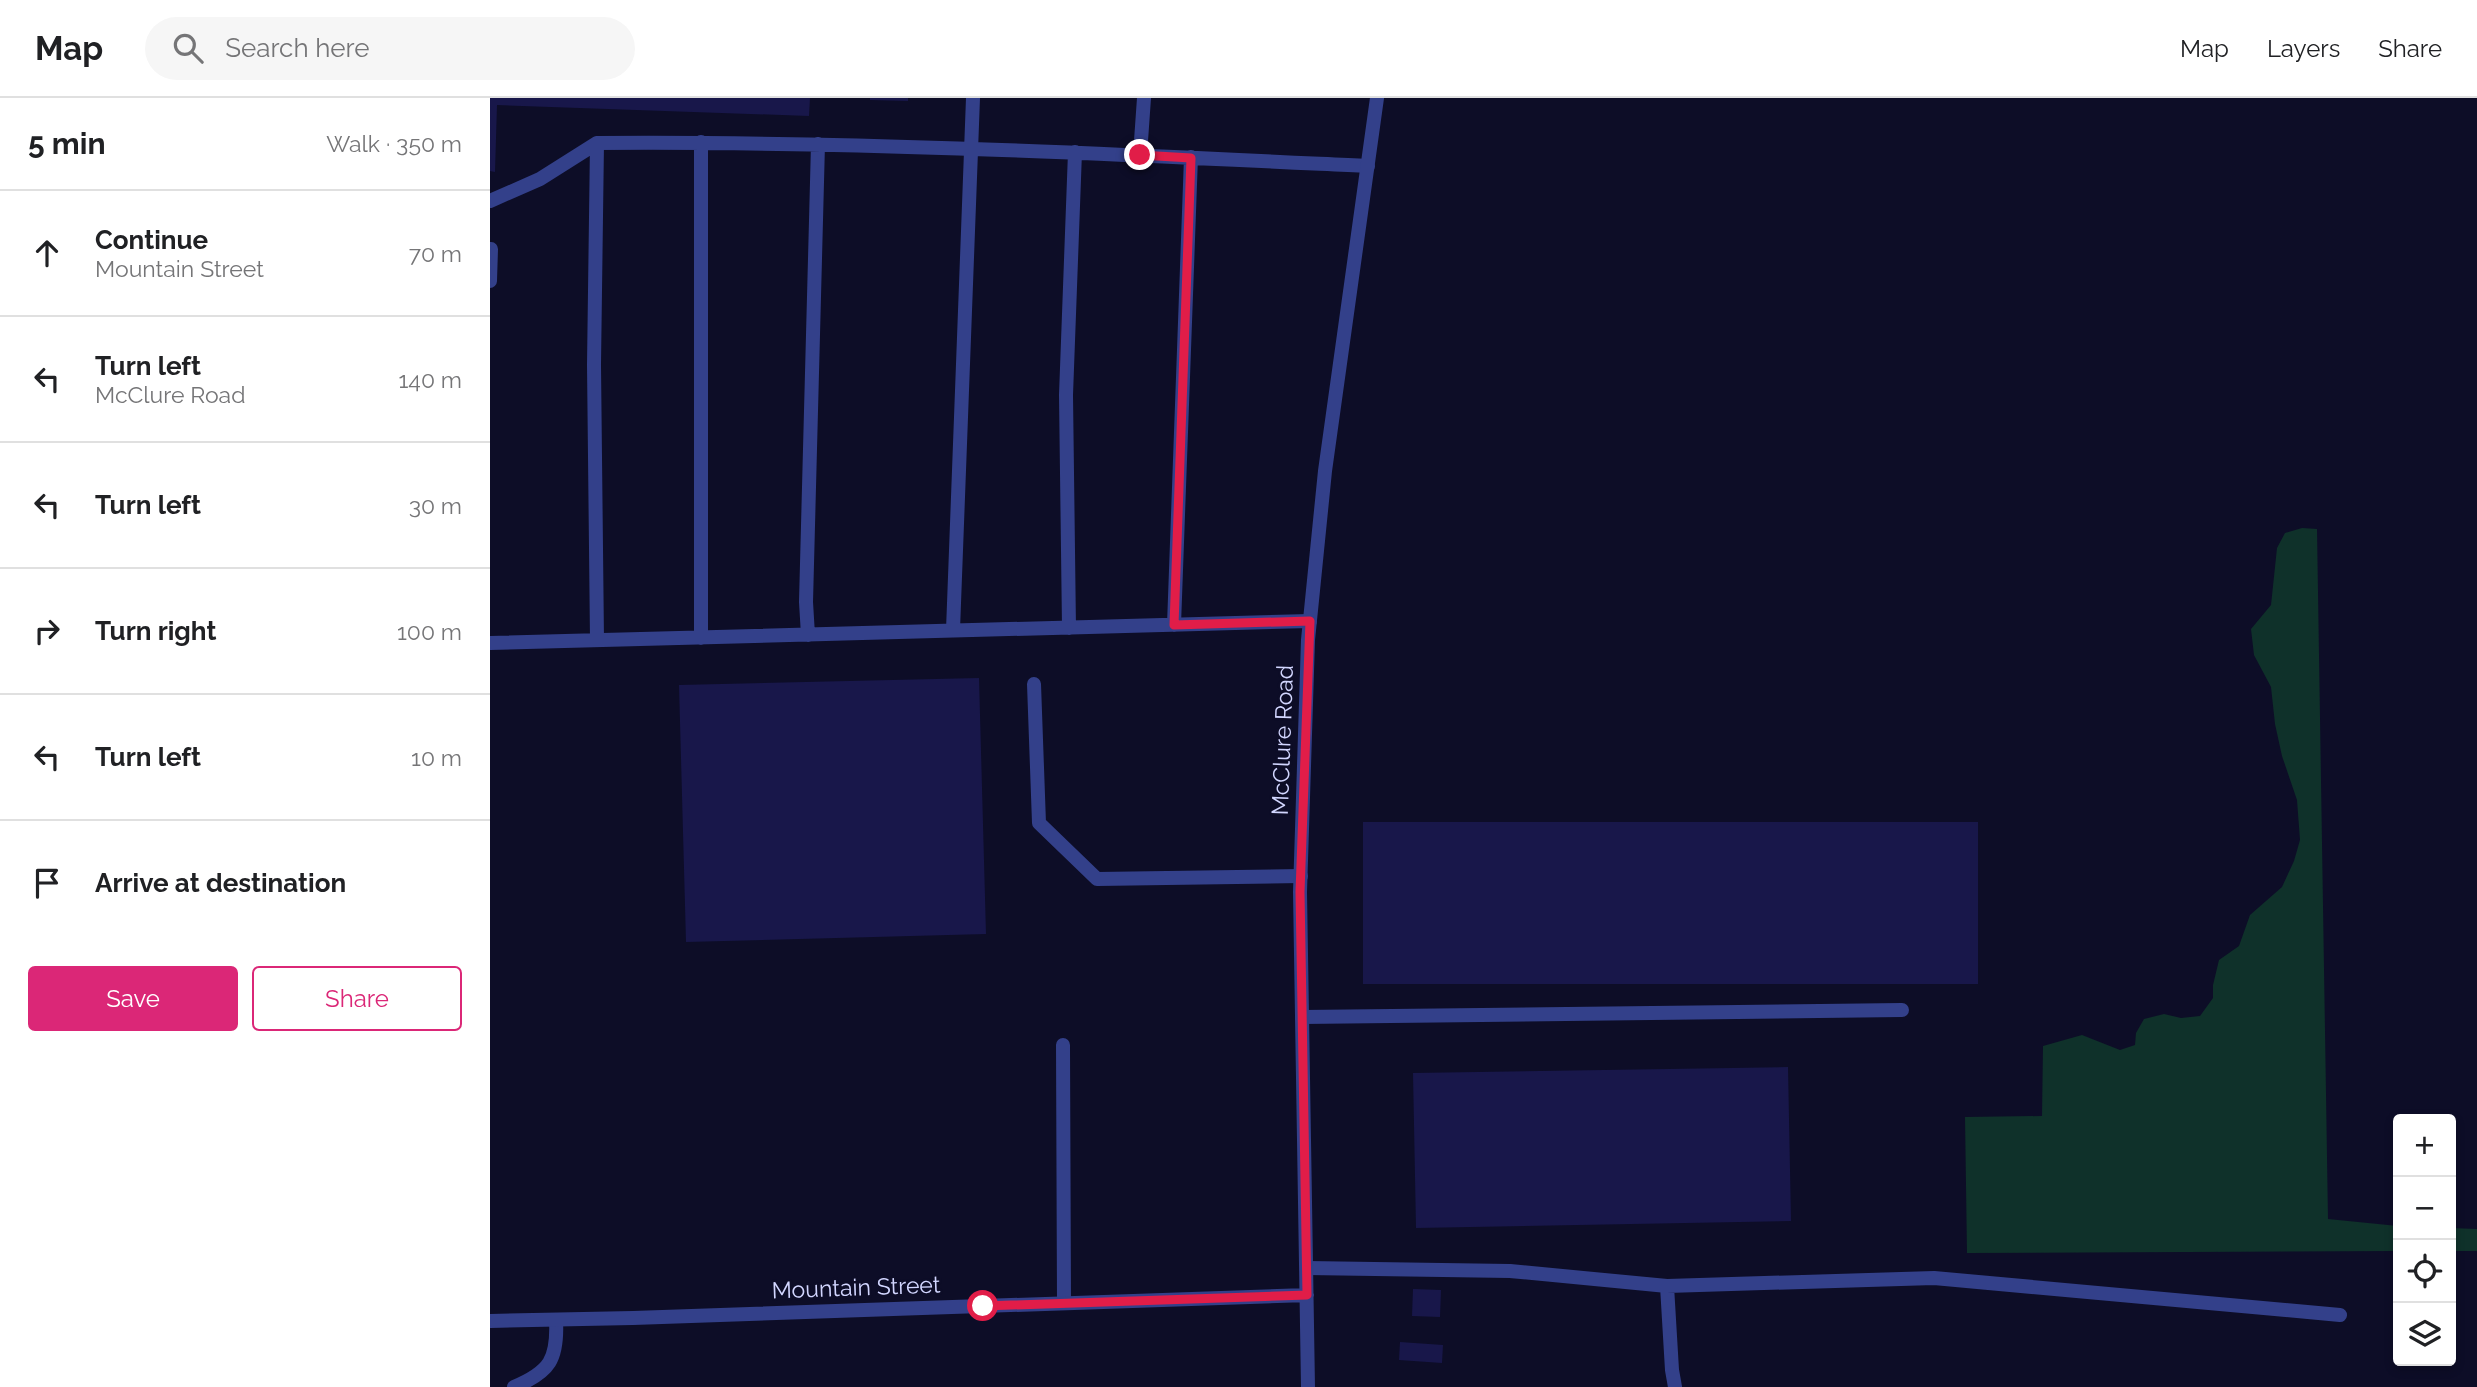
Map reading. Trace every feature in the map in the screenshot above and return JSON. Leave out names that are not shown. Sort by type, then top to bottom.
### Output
[{"type":"street","points":[[953,631],[973,98]]},
{"type":"street","points":[[1140,155],[1144,98]]},
{"type":"street","name":"McClure Road","points":[[1308,1387],[1301,876],[1310,621],[1325,471],[1377,98]]},
{"type":"street","points":[[490,201],[540,179],[597,143],[701,142],[971,147],[1368,166]]},
{"type":"street","points":[[701,142],[701,638]]},
{"type":"street","points":[[597,143],[594,365],[597,640]]},
{"type":"street","points":[[808,635],[806,602],[818,144]]},
{"type":"street","points":[[1069,628],[1066,395],[1075,152]]},
{"type":"street","points":[[1174,625],[1191,158]]},
{"type":"street","points":[[490,281],[491,249]]},
{"type":"street","points":[[490,643],[1310,621]]},
{"type":"street","points":[[1034,684],[1039,823],[1097,879],[1301,876]]},
{"type":"street","points":[[1302,1017],[1902,1010]]},
{"type":"street","points":[[1063,1045],[1064,1303]]},
{"type":"street","points":[[1307,1268],[1510,1271],[1667,1286],[1934,1278],[2340,1315]]},
{"type":"street","points":[[1667,1286],[1675,1387]]},
{"type":"street","name":"Mountain Street","points":[[490,1321],[1307,1295]]},
{"type":"street","points":[[514,1387],[539,1377],[552,1358],[557,1337],[556,1320]]},
{"type":"green space","points":[[2302,528],[2317,529],[2328,1219],[2393,1226],[2393,1251],[1967,1253],[1965,1117],[2042,1116],[2043,1046],[2082,1035],[2120,1050],[2135,1045],[2136,1033],[2144,1019],[2164,1014],[2181,1018],[2200,1016],[2213,998],[2219,960],[2239,946],[2250,915],[2282,887],[2294,861],[2300,840],[2297,800],[2282,756],[2271,687],[2254,655],[2251,629],[2271,605],[2277,548],[2285,533]]},
{"type":"green space","points":[[2456,1228],[2477,1229],[2477,1251],[2456,1251]]},
{"type":"building","points":[[490,98],[810,98],[809,116],[497,105],[495,172],[490,171]]},
{"type":"building","points":[[908,98],[908,101],[870,100]]},
{"type":"building","points":[[979,678],[986,934],[686,942],[679,685]]},
{"type":"building","points":[[1363,822],[1978,822],[1978,984],[1363,984]]},
{"type":"building","points":[[1788,1067],[1791,1221],[1416,1228],[1413,1073]]},
{"type":"building","points":[[1413,1289],[1441,1290],[1440,1317],[1412,1316]]},
{"type":"building","points":[[1400,1342],[1443,1345],[1442,1363],[1399,1360]]},
{"type":"route","points":[[983,1306],[1307,1295],[1300,892],[1310,621],[1174,625],[1191,158],[1140,155]]}]
